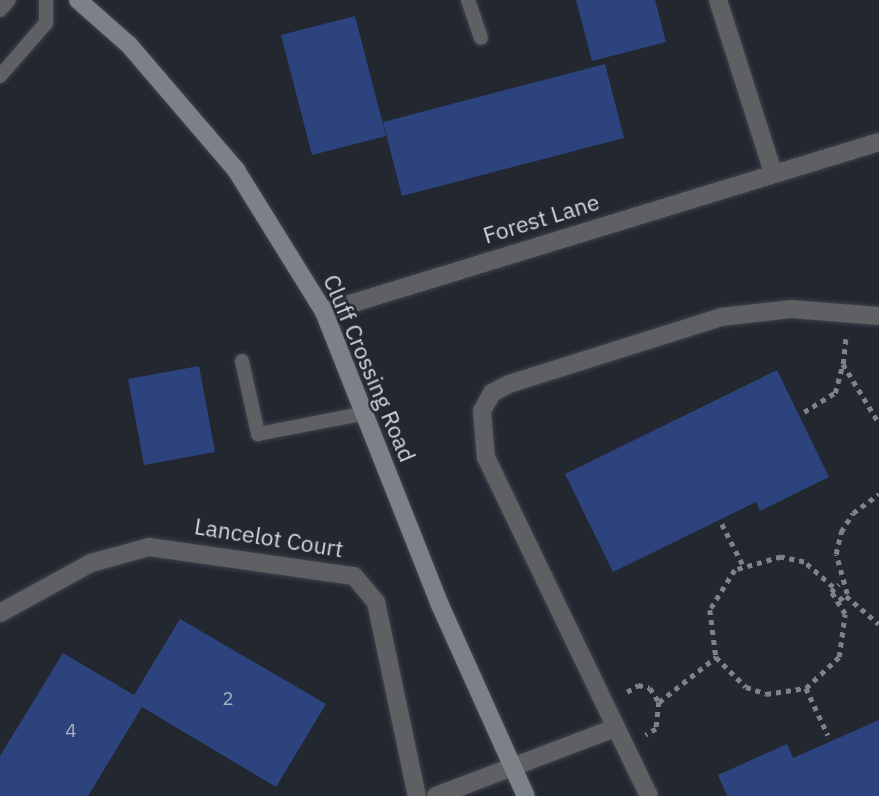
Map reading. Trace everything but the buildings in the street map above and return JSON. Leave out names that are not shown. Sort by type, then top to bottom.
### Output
[{"type":"street","name":"Cluff Crossing Road","points":[[78,0],[129,45],[236,170],[324,312],[440,605],[526,796]]},
{"type":"street","points":[[718,0],[773,172]]},
{"type":"street","name":"Forest Lane","points":[[324,312],[773,172],[879,142]]},
{"type":"street","points":[[649,796],[486,458],[482,411],[492,393],[538,373],[733,315],[790,309],[879,316]]},
{"type":"street","name":"Lancelot Court","points":[[0,613],[91,563],[149,547],[354,576],[376,602],[417,796]]},
{"type":"street","points":[[436,796],[514,771],[615,728]]},
{"type":"lane","points":[[0,10],[9,0]]},
{"type":"lane","points":[[0,76],[46,23],[46,0]]},
{"type":"lane","points":[[468,0],[481,38]]},
{"type":"lane","points":[[242,360],[258,434],[366,413]]},
{"type":"path","points":[[804,412],[835,393],[843,364],[879,424]]},
{"type":"path","points":[[879,494],[853,513],[841,532],[839,584],[846,596],[879,624]]},
{"type":"path","points":[[722,524],[744,567]]},
{"type":"path","points":[[780,557],[804,562],[833,587],[839,600],[845,636],[839,657],[806,688],[766,694],[746,687],[716,657],[710,610],[719,588],[744,567],[780,557]]},
{"type":"path","points":[[833,587],[839,584]]},
{"type":"path","points":[[839,600],[846,596]]},
{"type":"path","points":[[659,702],[716,657]]},
{"type":"path","points":[[626,692],[638,685],[650,688],[659,702],[656,729],[645,736]]},
{"type":"path","points":[[806,688],[828,735]]}]
